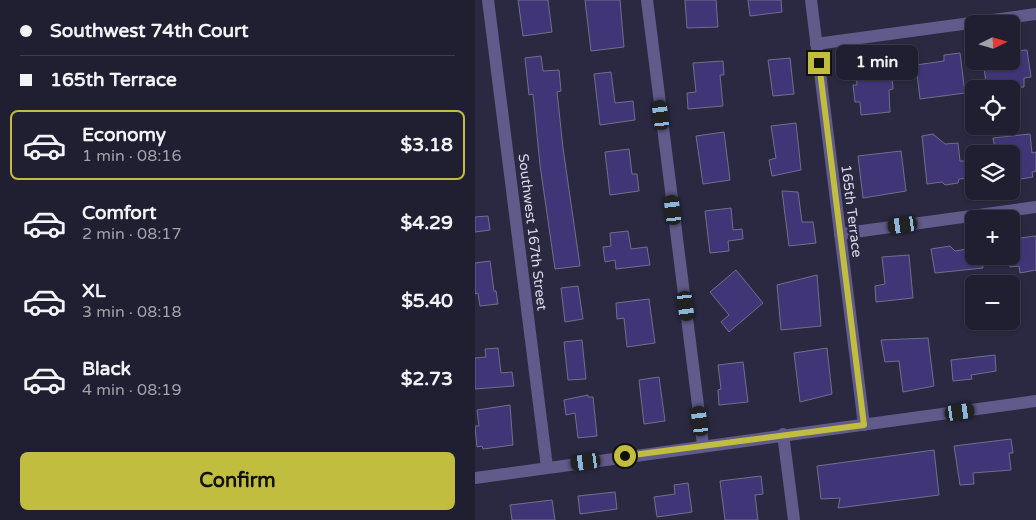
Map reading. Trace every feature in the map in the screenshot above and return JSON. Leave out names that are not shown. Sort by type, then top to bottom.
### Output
[{"type":"street","name":"Southwest 167th Street","points":[[488,0],[547,467]]},
{"type":"street","points":[[647,0],[703,445]]},
{"type":"street","name":"165th Terrace","points":[[811,0],[864,425]]},
{"type":"street","points":[[816,44],[1036,14]]},
{"type":"street","points":[[840,234],[1036,206]]},
{"type":"street","points":[[475,478],[783,434],[864,425],[1036,401]]},
{"type":"street","points":[[783,434],[794,520]]},
{"type":"building","points":[[518,0],[548,0],[552,32],[523,36]]},
{"type":"building","points":[[585,0],[620,0],[624,47],[591,51]]},
{"type":"building","points":[[685,0],[716,0],[718,27],[687,28]]},
{"type":"building","points":[[748,0],[781,0],[782,12],[750,16]]},
{"type":"building","points":[[1020,50],[1027,50],[1031,77],[1024,78],[1024,87],[1020,87],[1020,80],[986,80],[984,70],[1020,70]]},
{"type":"building","points":[[960,53],[965,93],[920,99],[916,65],[944,61],[944,55]]},
{"type":"building","points":[[541,56],[543,71],[559,70],[561,91],[557,92],[563,148],[580,266],[555,269],[540,165],[533,94],[529,95],[525,58]]},
{"type":"building","points":[[790,58],[794,94],[773,96],[768,60]]},
{"type":"building","points":[[723,61],[724,75],[720,75],[723,106],[688,109],[687,93],[696,92],[693,63]]},
{"type":"building","points":[[873,69],[874,76],[892,74],[893,89],[889,90],[890,112],[861,115],[860,102],[855,102],[853,85],[857,85],[856,70]]},
{"type":"building","points":[[611,72],[615,103],[633,101],[635,120],[600,125],[594,74]]},
{"type":"building","points":[[796,123],[801,170],[772,176],[769,160],[776,158],[771,126]]},
{"type":"building","points":[[724,132],[730,180],[703,184],[696,136]]},
{"type":"building","points":[[933,134],[945,144],[958,143],[960,161],[965,161],[965,178],[959,179],[958,183],[945,185],[942,182],[927,184],[922,136]]},
{"type":"building","points":[[1030,134],[1032,153],[1036,152],[1036,171],[1032,172],[1033,177],[1020,179],[1020,145],[994,145],[993,138]]},
{"type":"building","points":[[629,149],[632,174],[637,174],[639,191],[610,195],[605,152]]},
{"type":"building","points":[[901,151],[906,191],[863,198],[858,156]]},
{"type":"building","points":[[782,191],[798,192],[802,222],[813,222],[816,243],[789,246]]},
{"type":"building","points":[[731,208],[733,230],[742,229],[743,239],[728,241],[729,251],[710,253],[705,211]]},
{"type":"building","points":[[488,216],[490,230],[475,232],[475,217]]},
{"type":"building","points":[[628,231],[631,249],[647,247],[650,265],[616,269],[615,260],[605,262],[603,247],[611,246],[610,233]]},
{"type":"building","points":[[1036,236],[1036,270],[1020,273],[1019,266],[1010,267],[1010,265],[1020,265],[1020,238]]},
{"type":"building","points":[[950,246],[955,251],[965,249],[965,265],[982,265],[983,268],[935,273],[931,249]]},
{"type":"building","points":[[909,255],[913,298],[876,302],[875,286],[885,284],[882,257]]},
{"type":"building","points":[[490,261],[494,291],[496,291],[498,304],[480,306],[478,293],[475,294],[475,263]]},
{"type":"building","points":[[736,270],[763,303],[729,332],[721,322],[729,315],[710,292]]},
{"type":"building","points":[[817,275],[821,326],[781,330],[777,285]]},
{"type":"building","points":[[578,286],[583,319],[565,322],[561,288]]},
{"type":"building","points":[[649,299],[655,343],[627,347],[624,318],[617,319],[616,303]]},
{"type":"building","points":[[928,338],[934,386],[903,392],[899,361],[885,362],[881,340]]},
{"type":"building","points":[[582,340],[586,379],[568,380],[564,342]]},
{"type":"building","points":[[498,348],[501,373],[512,372],[514,386],[475,389],[475,358],[486,357],[485,349]]},
{"type":"building","points":[[827,348],[832,394],[800,402],[794,353]]},
{"type":"building","points":[[995,355],[996,371],[971,375],[972,379],[953,381],[951,360]]},
{"type":"building","points":[[743,362],[748,402],[719,405],[718,390],[721,389],[718,365]]},
{"type":"building","points":[[659,377],[665,421],[644,424],[639,380]]},
{"type":"building","points":[[588,395],[588,397],[593,397],[597,436],[578,438],[575,413],[566,415],[564,400]]},
{"type":"building","points":[[510,405],[513,445],[483,449],[482,446],[477,447],[475,426],[479,426],[477,410]]},
{"type":"building","points":[[1011,439],[1013,453],[1009,453],[1011,470],[973,473],[974,484],[960,485],[954,446]]},
{"type":"building","points":[[934,450],[939,495],[838,508],[840,498],[821,499],[817,466]]},
{"type":"building","points":[[761,476],[763,494],[755,495],[758,520],[725,520],[720,481]]},
{"type":"building","points":[[688,483],[692,512],[657,517],[654,497],[675,494],[674,485]]},
{"type":"building","points":[[615,492],[617,509],[580,514],[578,496]]},
{"type":"building","points":[[552,500],[555,520],[512,520],[510,505]]},
{"type":"route","points":[[625,456],[767,436],[864,425],[819,63]]}]
